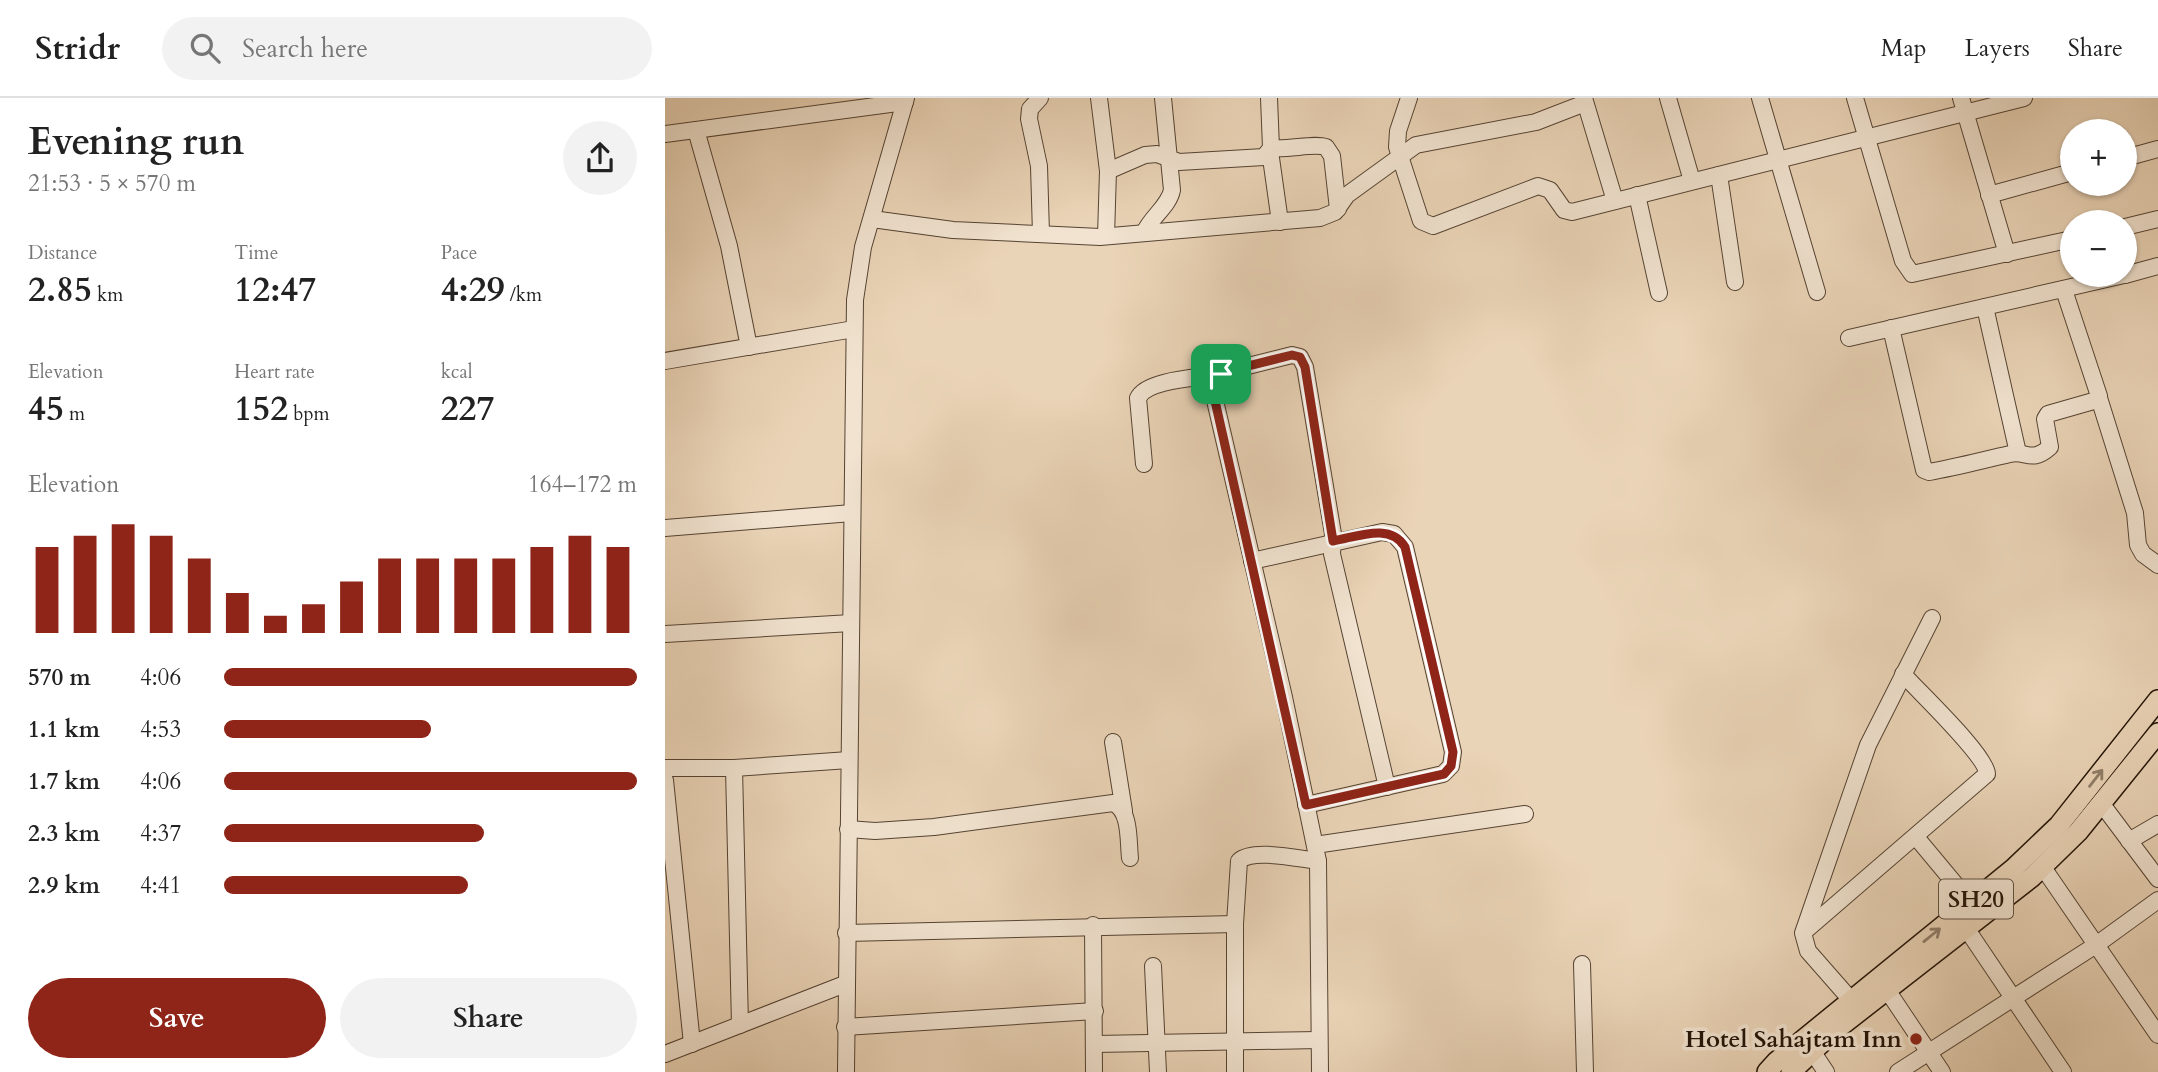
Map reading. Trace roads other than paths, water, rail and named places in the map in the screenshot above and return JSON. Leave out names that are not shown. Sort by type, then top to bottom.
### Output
[{"type":"main road","name":"SH20","points":[[1767,1072],[1971,903],[2059,825],[2158,700]]},
{"type":"main road","name":"SH20","points":[[1791,1072],[1812,1051],[2042,866],[2101,803],[2158,733]]},
{"type":"street","points":[[1039,98],[1030,109],[1029,119],[1039,166],[1041,234]]},
{"type":"street","points":[[1099,98],[1108,171],[1106,236]]},
{"type":"street","points":[[1144,233],[1152,217],[1172,194],[1163,98]]},
{"type":"street","points":[[1269,98],[1270,150],[1280,222]]},
{"type":"street","points":[[1409,98],[1398,131],[1399,158],[1408,174],[1421,221],[1429,226],[1438,225],[1538,186],[1550,190],[1567,211],[1867,138],[1963,105],[2024,98]]},
{"type":"street","points":[[1668,98],[1692,181]]},
{"type":"street","points":[[1760,98],[1817,292]]},
{"type":"street","points":[[1855,98],[1909,272],[1918,275],[2060,242]]},
{"type":"street","points":[[665,134],[906,100],[871,219],[855,300],[846,1072]]},
{"type":"street","points":[[871,219],[953,230],[1106,236],[1326,217],[1338,209],[1347,195],[1425,142],[1536,122],[1584,101],[1615,201]]},
{"type":"street","points":[[1963,105],[2007,254]]},
{"type":"street","points":[[696,130],[729,246],[749,347]]},
{"type":"street","points":[[1108,171],[1145,155],[1179,162],[1261,158],[1270,150],[1291,150],[1318,144],[1326,146],[1332,156],[1338,209]]},
{"type":"street","points":[[2137,155],[2158,149]]},
{"type":"street","points":[[1719,175],[1735,282]]},
{"type":"street","points":[[1989,195],[2060,175]]},
{"type":"street","points":[[1637,195],[1659,293]]},
{"type":"street","points":[[2137,224],[2158,219]]},
{"type":"street","points":[[2137,272],[2158,266]]},
{"type":"street","points":[[1849,338],[2076,287]]},
{"type":"street","points":[[2064,290],[2135,513],[2138,545],[2143,554],[2158,565]]},
{"type":"street","points":[[1985,307],[2018,453]]},
{"type":"street","points":[[1891,328],[1924,470],[1930,472],[1973,465],[2018,453],[2028,457],[2048,450],[2051,444],[2045,419],[2048,414],[2099,398]]},
{"type":"street","points":[[665,361],[855,329]]},
{"type":"street","points":[[1145,464],[1139,398],[1141,393],[1156,385],[1221,374],[1292,355],[1303,362],[1333,541],[1332,554],[1387,786]]},
{"type":"street","points":[[1221,374],[1214,382],[1213,392],[1316,853],[1320,1072]]},
{"type":"street","points":[[665,527],[852,513]]},
{"type":"street","points":[[1252,561],[1333,541],[1382,532],[1394,534],[1405,547],[1453,752],[1451,766],[1444,774],[1306,805]]},
{"type":"street","points":[[1851,1000],[1808,951],[1803,933],[1864,755],[1931,618]]},
{"type":"street","points":[[665,634],[851,623]]},
{"type":"street","points":[[1803,933],[1985,778],[1988,771],[1973,749],[1903,674]]},
{"type":"street","points":[[1113,742],[1130,858]]},
{"type":"street","points":[[665,768],[734,768],[849,760]]},
{"type":"street","points":[[734,768],[740,1025]]},
{"type":"street","points":[[665,780],[692,1044]]},
{"type":"street","points":[[848,829],[875,831],[934,827],[1106,803],[1118,804],[1123,811]]},
{"type":"street","points":[[2101,803],[2158,879]]},
{"type":"street","points":[[1235,1072],[1237,869],[1244,856],[1316,853],[1525,814]]},
{"type":"street","points":[[2129,841],[2158,824]]},
{"type":"street","points":[[1916,837],[1971,903]]},
{"type":"street","points":[[2042,866],[2158,1035]]},
{"type":"street","points":[[1898,1072],[2096,945],[2158,900]]},
{"type":"street","points":[[846,933],[1093,925],[1235,924]]},
{"type":"street","points":[[1093,925],[1094,1072]]},
{"type":"street","points":[[1966,928],[2063,1072]]},
{"type":"street","points":[[1582,964],[1585,1072]]},
{"type":"street","points":[[1153,966],[1158,1072]]},
{"type":"street","points":[[665,1054],[845,984]]},
{"type":"street","points":[[1887,990],[1942,1072]]},
{"type":"street","points":[[845,1027],[1094,1011]]},
{"type":"street","points":[[1095,1044],[1319,1040]]},
{"type":"street","points":[[1812,1051],[1826,1072]]},
{"type":"place","name":"Hotel Sahajtam Inn","points":[[1916,1039]]}]
